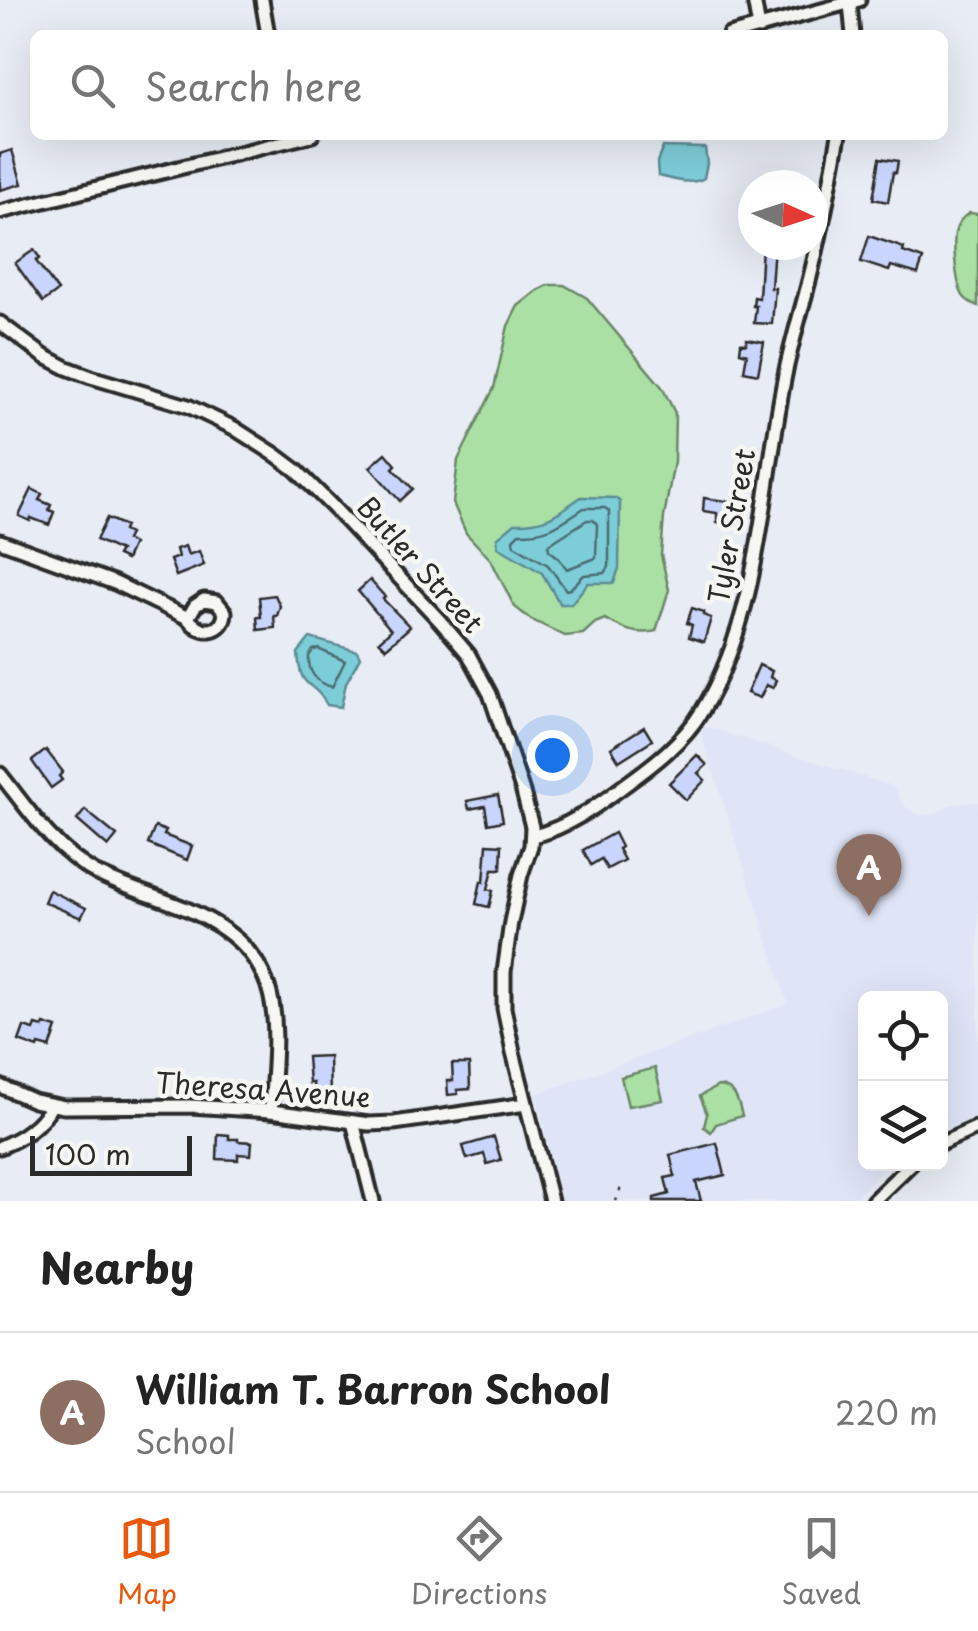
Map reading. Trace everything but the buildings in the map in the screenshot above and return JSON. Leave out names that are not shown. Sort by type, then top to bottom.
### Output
[{"type":"street","points":[[262,0],[267,30]]},
{"type":"street","points":[[754,0],[759,28]]},
{"type":"street","points":[[750,30],[855,2],[853,30]]},
{"type":"street","points":[[0,212],[278,140]]},
{"type":"street","name":"Tyler Street","points":[[532,836],[555,830],[595,807],[670,749],[702,712],[724,664],[748,594],[784,381],[826,209],[838,140]]},
{"type":"street","name":"Butler Street","points":[[0,323],[67,368],[188,406],[276,455],[315,488],[469,656],[490,694],[506,739],[526,802],[532,836],[514,909],[504,990],[508,1028],[551,1201]]},
{"type":"street","points":[[0,541],[115,584],[188,618]]},
{"type":"street","points":[[0,774],[48,835],[76,860],[97,874],[212,922],[252,954],[264,975],[274,1012],[272,1111]]},
{"type":"street","name":"Theresa Avenue","points":[[0,1086],[51,1106],[190,1106],[272,1111],[353,1122],[394,1123],[526,1104]]},
{"type":"street","points":[[0,1147],[42,1120],[51,1106]]},
{"type":"street","points":[[353,1122],[373,1201]]},
{"type":"street","points":[[948,1140],[978,1127]]},
{"type":"street","points":[[873,1201],[904,1171]]},
{"type":"path","points":[[616,1201],[620,1188]]},
{"type":"shaded area","points":[[698,724],[895,787],[903,805],[916,814],[929,815],[950,804],[978,802],[978,1117],[948,1128],[948,991],[858,991],[858,1171],[881,1171],[852,1201],[561,1201],[536,1094],[788,1004]]},
{"type":"green space","points":[[969,213],[978,214],[978,306],[964,297],[959,285],[954,247],[955,233]]},
{"type":"green space","points":[[549,285],[564,285],[587,298],[662,387],[675,413],[674,462],[661,555],[669,590],[656,631],[630,631],[605,619],[583,634],[565,636],[530,619],[514,606],[491,560],[466,533],[453,503],[458,460],[494,388],[508,326],[518,306]]},
{"type":"green space","points":[[655,1068],[663,1100],[628,1106],[621,1077]]},
{"type":"green space","points":[[718,1086],[732,1092],[742,1116],[716,1124],[711,1132],[704,1127],[707,1114],[700,1096]]},
{"type":"water","points":[[663,147],[705,148],[704,178],[688,182],[658,176],[657,162]]},
{"type":"water","points":[[581,497],[616,498],[620,502],[619,568],[614,583],[588,583],[571,604],[560,604],[542,573],[498,547],[497,538],[515,523],[543,520]]},
{"type":"water","points":[[310,638],[357,651],[360,657],[346,683],[341,707],[327,705],[301,674],[298,653]]},
{"type":"place","name":"William T. Barron School","points":[[869,916]]}]
